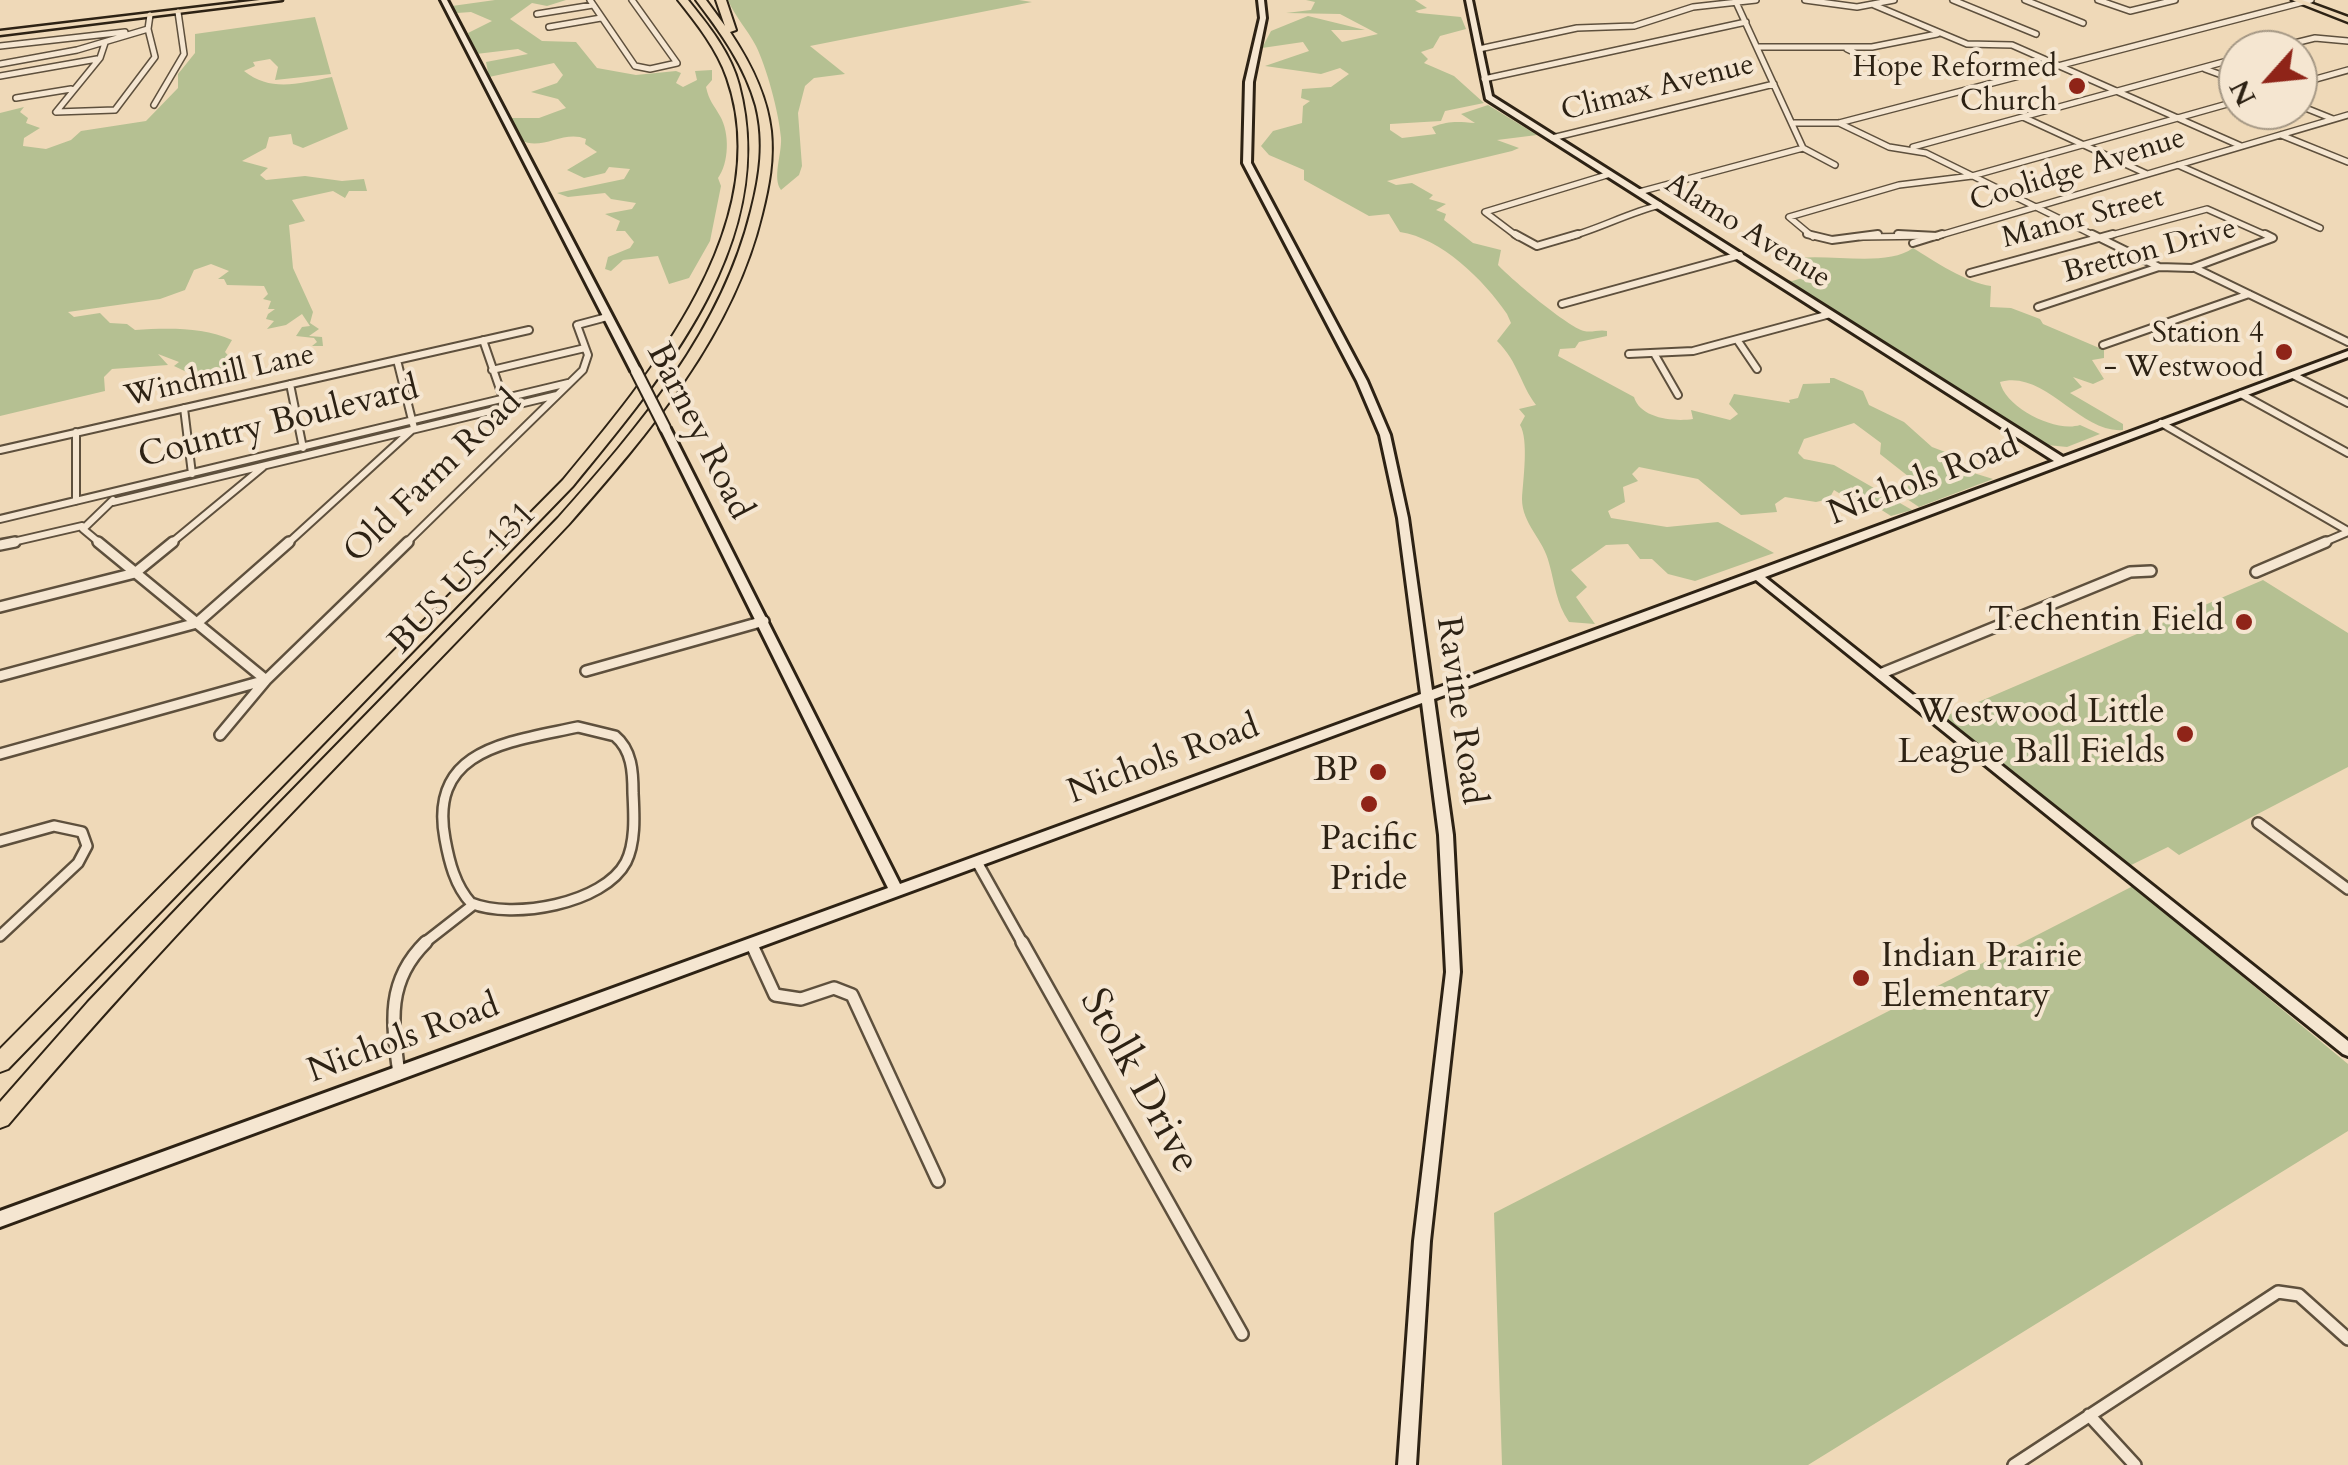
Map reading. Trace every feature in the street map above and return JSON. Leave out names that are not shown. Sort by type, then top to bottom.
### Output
[{"type":"highway","name":"BUS US-131","points":[[0,1063],[568,484],[626,413],[668,350],[726,240],[744,152],[733,81],[716,46],[683,0]]},
{"type":"highway","name":"BUS US-131","points":[[0,1118],[94,1010],[607,471],[692,360],[740,268],[766,177],[761,100],[736,44],[700,0]]},
{"type":"highway","points":[[721,0],[736,44]]},
{"type":"main road","points":[[0,33],[278,0]]},
{"type":"main road","points":[[2303,1],[2346,18]]},
{"type":"street","name":"Barney Road","points":[[444,0],[764,621],[897,892]]},
{"type":"street","points":[[538,14],[591,3],[635,66],[650,68],[677,62],[632,0]]},
{"type":"street","name":"Ravine Road","points":[[1261,0],[1263,18],[1249,82],[1247,163],[1362,380],[1385,435],[1403,518],[1446,835],[1453,972],[1420,1256],[1407,1465]]},
{"type":"street","points":[[1469,0],[1484,79],[1746,22]]},
{"type":"street","points":[[1479,49],[1577,28],[1634,26],[1684,9],[1756,0]]},
{"type":"street","points":[[1805,0],[1874,5],[1894,0]]},
{"type":"street","points":[[1952,0],[2036,34]]},
{"type":"street","points":[[2025,0],[2083,22]]},
{"type":"street","points":[[2098,0],[2130,11],[2175,0]]},
{"type":"street","points":[[1735,1],[1803,148]]},
{"type":"street","points":[[1794,122],[1839,123],[2303,1]]},
{"type":"street","points":[[1874,5],[1973,46],[2008,44],[2241,146]]},
{"type":"street","points":[[154,105],[184,54],[178,12]]},
{"type":"street","points":[[105,43],[100,58],[56,112],[115,110],[156,57],[148,29],[150,15]]},
{"type":"street","points":[[549,27],[601,18]]},
{"type":"street","points":[[0,64],[105,43],[148,29]]},
{"type":"street","points":[[0,46],[148,29]]},
{"type":"street","points":[[1758,47],[1897,44],[1940,33]]},
{"type":"street","points":[[2318,38],[2348,41]]},
{"type":"street","points":[[1844,48],[1878,64]]},
{"type":"street","points":[[0,76],[100,58]]},
{"type":"street","points":[[1906,149],[2218,64]]},
{"type":"street","points":[[2203,68],[2218,74]]},
{"type":"street","points":[[2318,78],[2348,70]]},
{"type":"street","name":"Alamo Avenue","points":[[1484,79],[1489,97],[2062,462]]},
{"type":"street","name":"Climax Avenue","points":[[1552,138],[1774,84]]},
{"type":"street","points":[[16,98],[71,89]]},
{"type":"street","points":[[1937,236],[1882,234],[1831,243],[1796,225],[1789,217],[1795,212],[1900,184],[1946,182],[1972,176],[2218,107]]},
{"type":"street","points":[[2318,113],[2348,124]]},
{"type":"street","name":"Coolidge Avenue","points":[[1937,236],[2348,115]]},
{"type":"street","points":[[2023,117],[2147,174]]},
{"type":"street","points":[[1839,123],[1889,147],[1906,149],[1972,176],[2159,266]]},
{"type":"street","points":[[2281,135],[2348,162]]},
{"type":"street","points":[[1638,192],[1803,148],[1835,164]]},
{"type":"street","points":[[2178,165],[2320,228]]},
{"type":"street","points":[[1485,211],[1610,174]]},
{"type":"street","points":[[1485,211],[1534,246],[1588,232],[1619,214],[1660,205]]},
{"type":"street","name":"Manor Street","points":[[1970,273],[2207,208],[2273,240]]},
{"type":"street","points":[[1912,243],[1937,236]]},
{"type":"street","name":"Bretton Drive","points":[[2038,307],[2159,266],[2192,268],[2273,240]]},
{"type":"street","points":[[1562,304],[1740,255]]},
{"type":"street","points":[[2192,268],[2348,342]]},
{"type":"street","points":[[2103,344],[2249,294]]},
{"type":"street","points":[[1630,354],[1655,355],[1738,341],[1830,314]]},
{"type":"street","name":"Old Farm Road","points":[[220,734],[266,680],[560,394],[587,364],[578,326],[607,317]]},
{"type":"street","name":"Windmill Lane","points":[[0,450],[528,330]]},
{"type":"street","points":[[483,340],[503,398]]},
{"type":"street","points":[[1738,341],[1758,369]]},
{"type":"street","points":[[492,370],[585,348]]},
{"type":"street","name":"Nichols Road","points":[[0,1220],[1757,576],[2348,354]]},
{"type":"street","points":[[1655,355],[1678,395]]},
{"type":"street","points":[[0,676],[196,624],[413,424],[396,360]]},
{"type":"street","points":[[2293,374],[2348,403]]},
{"type":"street","name":"Country Boulevard","points":[[0,519],[268,464],[571,382]]},
{"type":"street","points":[[290,384],[303,448]]},
{"type":"street","name":"Country Boulevard","points":[[113,497],[280,453],[560,394]]},
{"type":"street","points":[[2241,394],[2348,452]]},
{"type":"street","points":[[184,408],[192,474]]},
{"type":"street","points":[[2161,423],[2348,532]]},
{"type":"street","points":[[76,432],[76,501]]},
{"type":"street","points":[[0,607],[135,573],[280,453]]},
{"type":"street","points":[[0,545],[82,526],[113,497]]},
{"type":"street","points":[[82,526],[266,680]]},
{"type":"street","points":[[2256,572],[2348,532]]},
{"type":"street","points":[[1880,674],[2130,572],[2151,571]]},
{"type":"street","points":[[1757,576],[2348,1050]]},
{"type":"street","points":[[586,672],[764,621]]},
{"type":"street","name":"Old Farm Road","points":[[0,754],[266,680]]},
{"type":"street","points":[[399,1074],[390,1008],[400,971],[431,936],[473,904],[515,910],[542,906],[578,896],[614,877],[626,862],[632,844],[632,762],[626,746],[612,732],[578,727],[497,748],[466,762],[452,777],[442,796],[449,858],[459,891],[473,904]]},
{"type":"street","points":[[2258,823],[2348,889]]},
{"type":"street","points":[[0,841],[54,826],[82,832],[87,846],[78,863],[0,936]]},
{"type":"street","name":"Stolk Drive","points":[[977,862],[1242,1334]]},
{"type":"street","points":[[752,945],[775,995],[801,1000],[834,988],[852,995],[938,1180]]},
{"type":"street","points":[[2014,1465],[2262,1300],[2288,1291],[2299,1295],[2348,1338]]},
{"type":"street","points":[[2089,1415],[2135,1465]]},
{"type":"green space","points":[[495,0],[566,0],[547,6],[532,3],[510,19],[542,41],[576,42],[597,68],[636,75],[676,71],[681,73],[676,83],[683,87],[697,80],[695,71],[712,70],[712,80],[706,87],[723,123],[726,156],[718,178],[721,186],[710,241],[689,278],[669,284],[658,256],[623,260],[611,271],[605,269],[608,257],[630,248],[634,242],[625,231],[616,231],[620,221],[605,214],[632,209],[636,203],[611,199],[605,193],[568,197],[557,193],[624,179],[630,169],[609,167],[605,173],[584,178],[567,170],[597,152],[585,144],[586,139],[569,137],[536,144],[521,140],[511,118],[539,118],[566,108],[558,99],[531,92],[557,83],[563,75],[554,63],[489,77],[486,62],[528,54],[518,49],[476,54],[468,33],[492,21],[471,12],[457,13],[452,6]]},
{"type":"green space","points":[[728,0],[1032,2],[810,46],[845,74],[814,78],[805,86],[798,113],[802,166],[799,175],[781,190],[777,172],[781,138],[772,90],[756,46]]},
{"type":"green space","points":[[1306,0],[1415,0],[1427,8],[1415,11],[1419,13],[1461,17],[1466,29],[1440,36],[1433,48],[1421,52],[1428,59],[1424,63],[1454,76],[1484,103],[1445,111],[1441,121],[1390,124],[1390,130],[1402,138],[1436,134],[1432,127],[1475,123],[1461,114],[1488,105],[1537,135],[1497,140],[1519,148],[1512,151],[1387,181],[1396,185],[1412,183],[1433,195],[1429,199],[1446,204],[1436,210],[1446,214],[1444,220],[1473,243],[1501,250],[1498,265],[1566,321],[1584,331],[1607,331],[1607,336],[1579,342],[1575,348],[1560,349],[1558,356],[1634,397],[1650,414],[1676,420],[1693,419],[1691,410],[1730,420],[1738,414],[1729,404],[1734,394],[1790,403],[1789,400],[1798,398],[1803,384],[1830,383],[1830,378],[1834,378],[1863,391],[1869,405],[1904,422],[1932,447],[1961,458],[1964,470],[1993,479],[1919,507],[1901,495],[1913,480],[1880,454],[1881,443],[1854,423],[1804,439],[1798,453],[1804,459],[1834,465],[1912,510],[1891,516],[1869,502],[1850,500],[1834,490],[1829,499],[1816,502],[1785,497],[1775,504],[1777,512],[1741,515],[1698,479],[1639,467],[1632,474],[1638,481],[1623,487],[1625,502],[1608,511],[1611,518],[1667,527],[1718,522],[1774,553],[1695,581],[1668,574],[1652,559],[1640,559],[1628,544],[1606,545],[1571,570],[1587,587],[1576,597],[1595,624],[1569,622],[1546,555],[1523,508],[1525,450],[1520,425],[1525,416],[1519,409],[1536,405],[1497,341],[1511,323],[1507,314],[1474,275],[1446,252],[1400,232],[1389,214],[1369,216],[1304,180],[1304,170],[1269,155],[1261,146],[1273,131],[1302,123],[1303,106],[1310,101],[1301,98],[1302,89],[1331,87],[1349,74],[1340,68],[1321,74],[1265,66],[1309,51],[1303,42],[1262,48],[1271,31],[1308,16],[1365,30],[1331,30],[1342,42],[1378,34],[1340,14],[1286,13],[1311,10],[1315,2]]},
{"type":"green space","points":[[315,17],[331,74],[275,80],[278,67],[270,59],[253,62],[255,66],[244,71],[274,84],[332,77],[348,129],[303,148],[293,144],[291,134],[269,137],[266,148],[242,161],[268,168],[260,175],[266,180],[305,176],[342,181],[364,179],[367,191],[349,191],[345,198],[333,191],[292,200],[305,221],[289,225],[293,268],[313,312],[310,323],[319,329],[309,336],[322,337],[323,346],[312,346],[317,342],[314,338],[296,336],[302,327],[310,326],[302,314],[286,325],[267,329],[274,321],[266,319],[268,314],[275,309],[268,309],[271,301],[263,299],[268,294],[264,286],[227,285],[224,279],[218,279],[229,271],[211,264],[194,270],[185,290],[160,299],[68,312],[74,317],[100,313],[110,323],[127,324],[135,330],[185,329],[221,336],[232,340],[225,352],[233,361],[228,367],[193,375],[174,366],[179,362],[158,354],[168,365],[112,369],[104,377],[105,391],[0,416],[0,113],[24,107],[20,112],[28,118],[26,123],[40,128],[24,138],[23,146],[46,149],[71,140],[81,131],[146,121],[178,88],[178,74],[195,53],[195,34]]},
{"type":"green space","points":[[1913,248],[1961,276],[1991,286],[1990,307],[2011,308],[2104,350],[2104,358],[2092,360],[2104,379],[2093,384],[2073,377],[2082,387],[2070,393],[2123,424],[2123,430],[2107,429],[2092,422],[2032,385],[2016,380],[2000,382],[2011,400],[2032,416],[2058,425],[2080,425],[2100,434],[2067,447],[2047,445],[1779,278],[1792,281],[1806,277],[1786,260],[1870,259]]},
{"type":"green space","name":"Westwood Little League Ball Fields","points":[[2263,580],[2348,633],[2348,767],[2179,855],[2168,847],[2127,867],[1941,718]]},
{"type":"green space","points":[[2133,886],[2348,1064],[2348,1131],[1808,1465],[1502,1465],[1494,1213]]},
{"type":"place","name":"Hope Reformed Church","points":[[2077,86]]},
{"type":"place","name":"Station 4 - Westwood","points":[[2284,352]]},
{"type":"place","name":"Techentin Field","points":[[2244,622]]},
{"type":"place","name":"Westwood Little League Ball Fields","points":[[2185,734]]},
{"type":"place","name":"BP","points":[[1378,772]]},
{"type":"place","name":"Pacific Pride","points":[[1369,804]]},
{"type":"place","name":"Indian Prairie Elementary","points":[[1861,978]]}]
